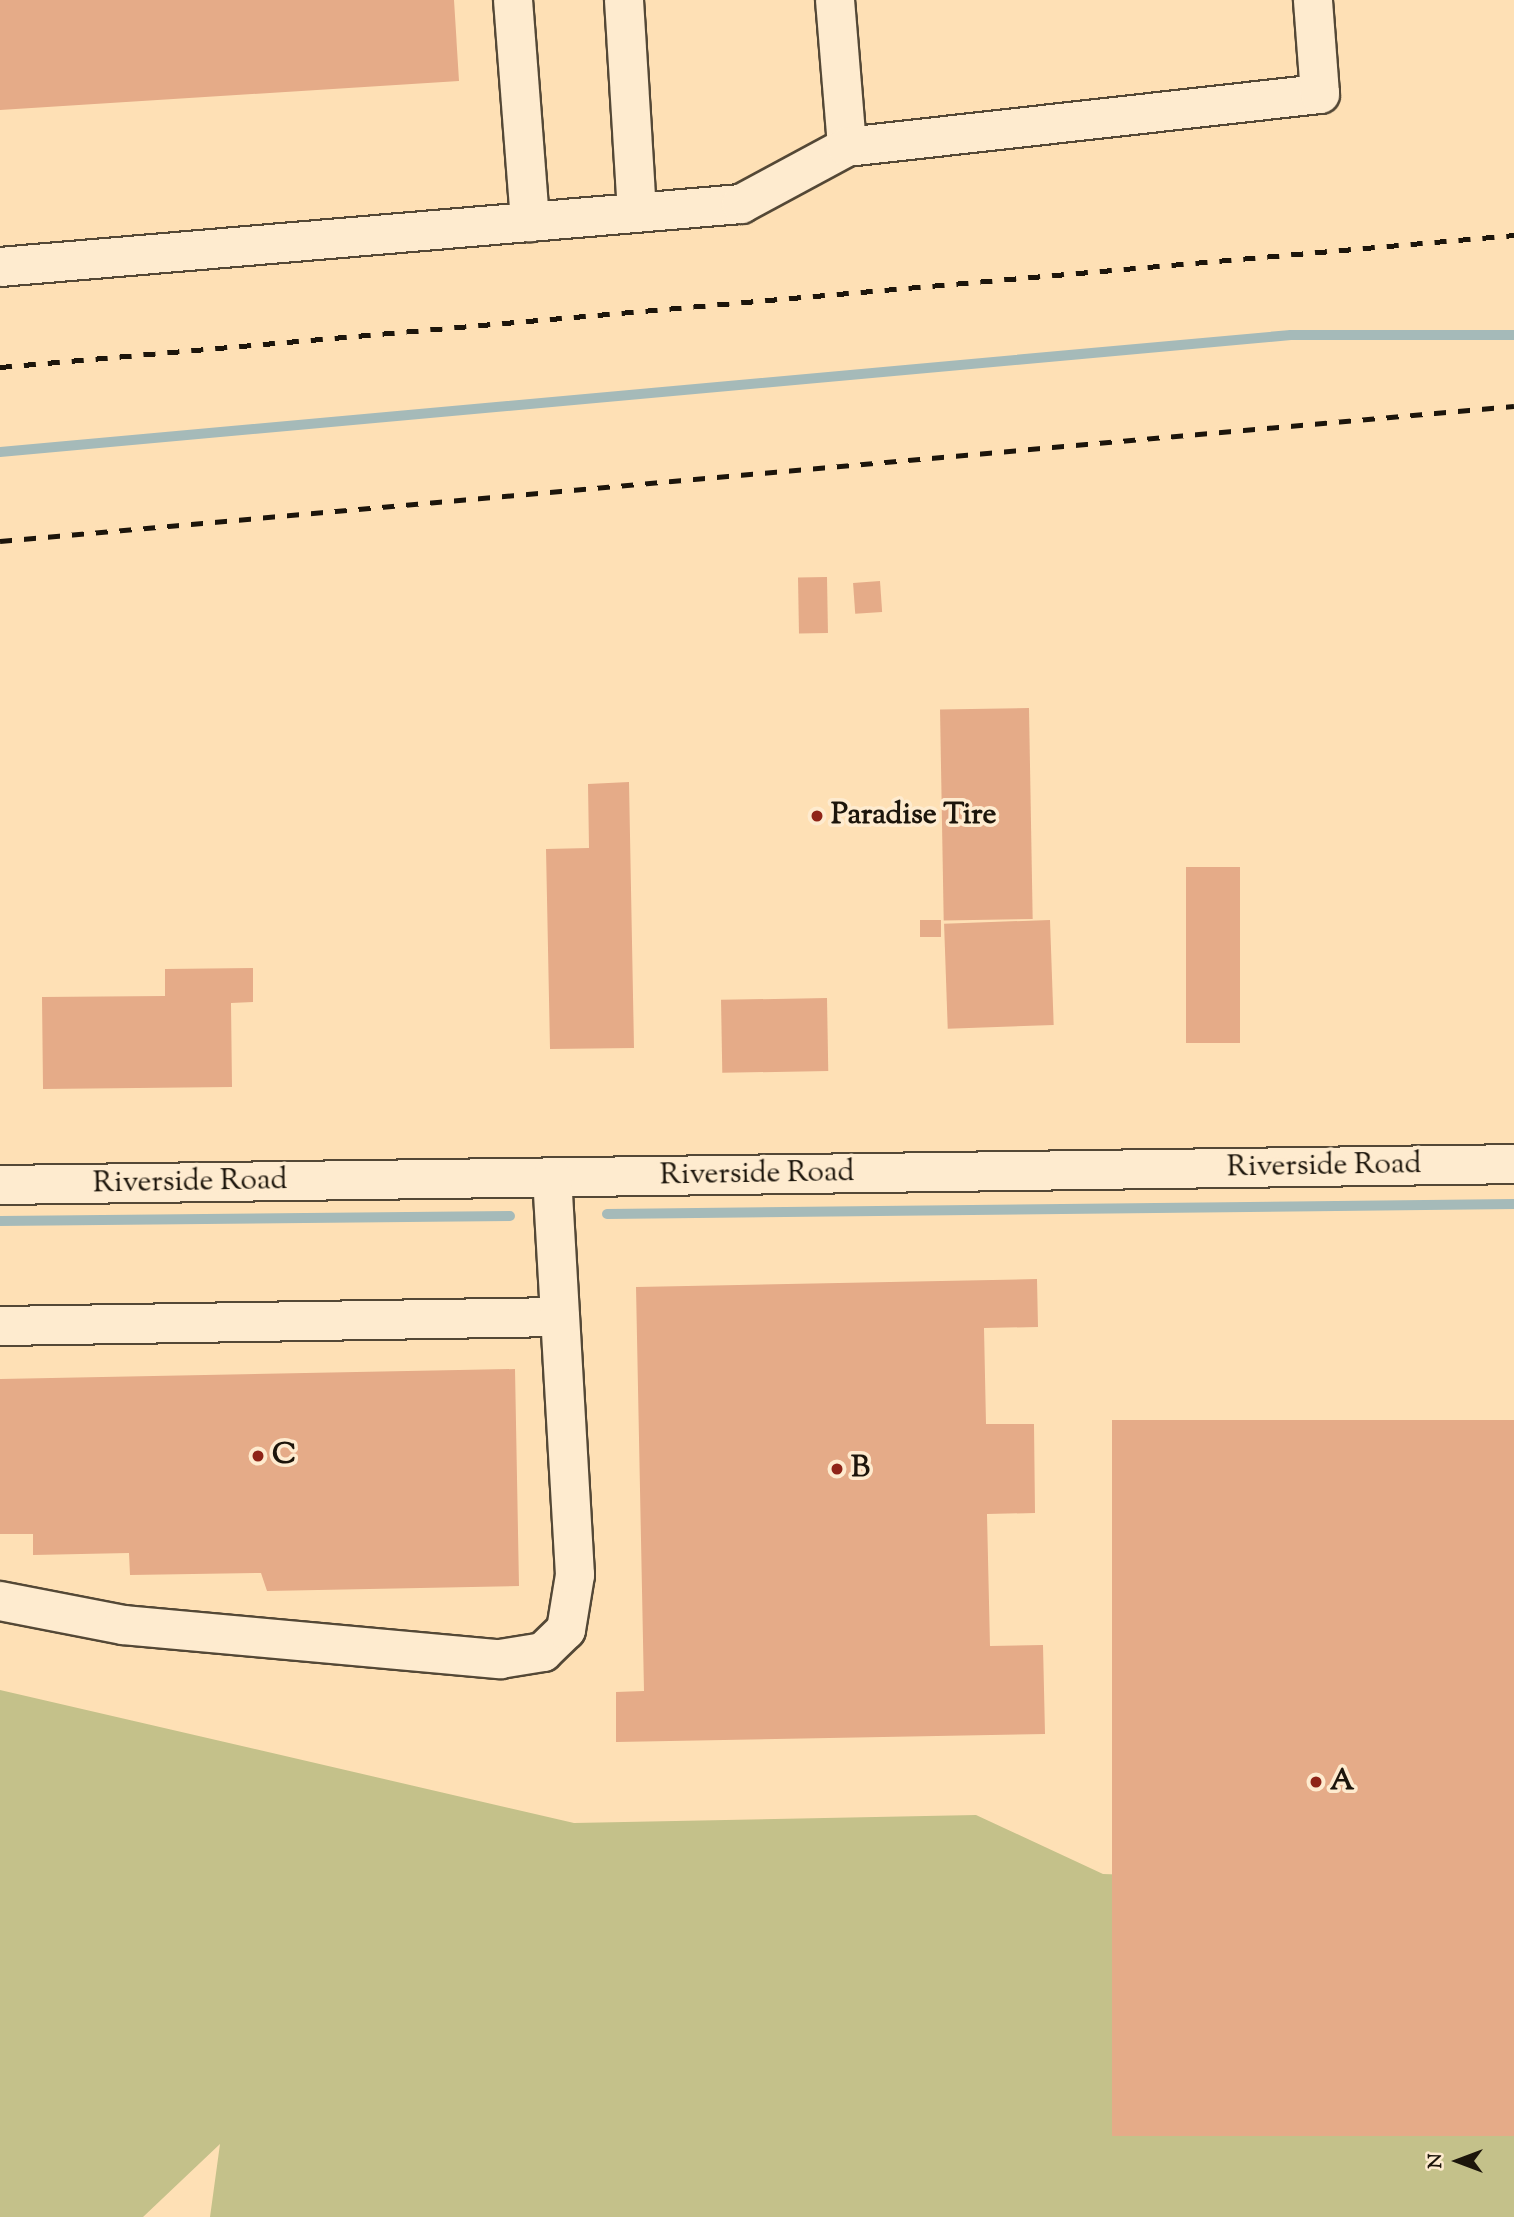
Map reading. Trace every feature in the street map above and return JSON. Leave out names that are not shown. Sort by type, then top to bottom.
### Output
[{"type":"street","points":[[513,0],[530,222]]},
{"type":"street","points":[[624,0],[637,212]]},
{"type":"street","points":[[835,0],[847,147]]},
{"type":"street","points":[[0,267],[741,204],[847,147],[1320,94],[1313,0]]},
{"type":"street","name":"Riverside Road","points":[[0,1185],[1514,1164]]},
{"type":"street","points":[[0,1601],[123,1625],[500,1659],[543,1652],[566,1630],[575,1575],[552,1178]]},
{"type":"street","points":[[0,1326],[560,1317]]},
{"type":"shaded area","points":[[0,1690],[574,1823],[976,1815],[1103,1874],[1479,1886],[1514,1946],[1514,2217],[210,2217],[220,2144],[143,2217],[0,2217]]},
{"type":"building","points":[[0,0],[454,0],[459,81],[0,110]]},
{"type":"building","points":[[827,577],[828,633],[799,633],[798,578]]},
{"type":"building","points":[[880,581],[882,612],[855,614],[853,583]]},
{"type":"building","points":[[1029,708],[1033,919],[944,921],[940,710]]},
{"type":"building","points":[[629,782],[634,1048],[550,1049],[546,849],[589,848],[588,784]]},
{"type":"building","points":[[1186,867],[1240,867],[1240,1043],[1186,1043]]},
{"type":"building","points":[[920,920],[941,920],[941,937],[920,937]]},
{"type":"building","points":[[1050,920],[1054,1025],[948,1029],[944,924]]},
{"type":"building","points":[[253,968],[253,1002],[231,1003],[232,1087],[43,1089],[42,997],[165,996],[165,969]]},
{"type":"building","points":[[827,998],[828,1071],[722,1073],[721,1000]]},
{"type":"building","name":"B","points":[[1037,1279],[1038,1327],[984,1328],[986,1424],[1034,1424],[1035,1513],[987,1514],[990,1646],[1043,1645],[1045,1734],[616,1742],[616,1692],[644,1691],[636,1287]]},
{"type":"building","name":"C","points":[[515,1369],[519,1586],[267,1591],[261,1573],[130,1575],[129,1553],[33,1555],[33,1534],[0,1534],[0,1379]]},
{"type":"building","name":"A","points":[[1112,1420],[1514,1420],[1514,2136],[1112,2136]]},
{"type":"waterway","points":[[0,452],[1291,335],[1514,335]]},
{"type":"waterway","points":[[607,1214],[1514,1204]]},
{"type":"waterway","points":[[0,1221],[510,1216]]},
{"type":"railway","points":[[0,367],[1514,235]]},
{"type":"railway","points":[[0,541],[1514,406]]},
{"type":"place","name":"Paradise Tire","points":[[817,816]]},
{"type":"place","name":"C","points":[[258,1456]]},
{"type":"place","name":"B","points":[[837,1469]]},
{"type":"place","name":"A","points":[[1316,1782]]}]
